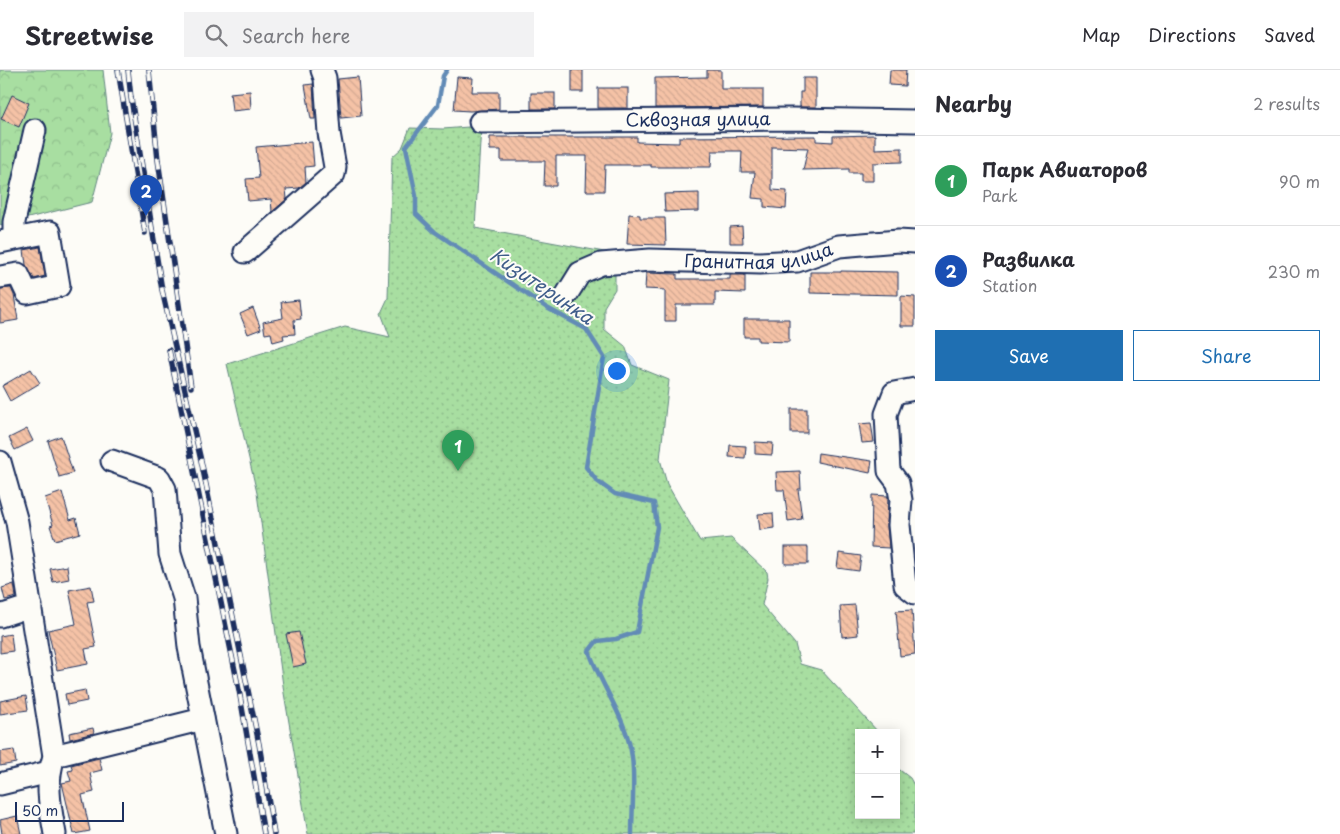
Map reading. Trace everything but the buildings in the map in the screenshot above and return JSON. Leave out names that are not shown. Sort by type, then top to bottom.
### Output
[{"type":"street","points":[[245,252],[334,174],[335,168],[329,133],[325,78],[322,70]]},
{"type":"street","name":"Сквозная улица","points":[[480,122],[792,119],[915,121]]},
{"type":"street","points":[[7,241],[14,222],[35,130]]},
{"type":"street","points":[[0,277],[18,274],[27,293],[59,286],[50,232],[7,241]]},
{"type":"street","name":"Гранитная улица","points":[[567,294],[580,273],[601,264],[650,260],[760,263],[797,261],[839,246],[898,241],[915,242]]},
{"type":"street","points":[[915,389],[894,393],[886,414],[889,471],[898,483],[901,500],[899,525],[905,585],[915,593]]},
{"type":"street","points":[[112,461],[158,478],[165,489],[170,554],[184,598],[189,647],[226,834]]},
{"type":"street","points":[[0,462],[17,522],[30,606],[51,764],[48,796],[55,834]]},
{"type":"street","points":[[0,616],[30,606]]},
{"type":"street","points":[[0,784],[51,764],[203,719]]},
{"type":"green space","points":[[0,70],[103,70],[110,133],[92,202],[0,225]]},
{"type":"green space","points":[[481,126],[475,228],[615,254],[615,289],[604,307],[604,329],[625,346],[632,365],[669,380],[660,459],[667,484],[700,541],[731,538],[767,572],[768,578],[762,605],[795,644],[800,664],[821,670],[875,729],[855,729],[855,819],[900,819],[900,770],[910,778],[915,787],[915,834],[308,834],[284,693],[257,493],[227,364],[345,327],[390,337],[381,313],[388,298],[392,157],[402,148],[410,128],[443,129]]},
{"type":"waterway","name":"Кизитеринка","points":[[447,70],[443,76],[438,105],[406,147],[416,196],[416,214],[435,232],[547,308],[586,329],[604,357],[586,467],[597,481],[615,494],[654,503],[657,527],[637,632],[616,639],[597,641],[589,651],[625,729],[629,743],[633,775],[632,834]]},
{"type":"railway","points":[[118,70],[145,233]]},
{"type":"railway","points":[[128,70],[162,290],[202,465],[259,744],[274,834]]},
{"type":"railway","points":[[149,70],[158,160],[191,387]]},
{"type":"railway","points":[[169,350],[239,690],[264,834]]},
{"type":"place","name":"Развилка","points":[[146,216]]},
{"type":"place","name":"Парк Авиаторов","points":[[458,471]]}]
